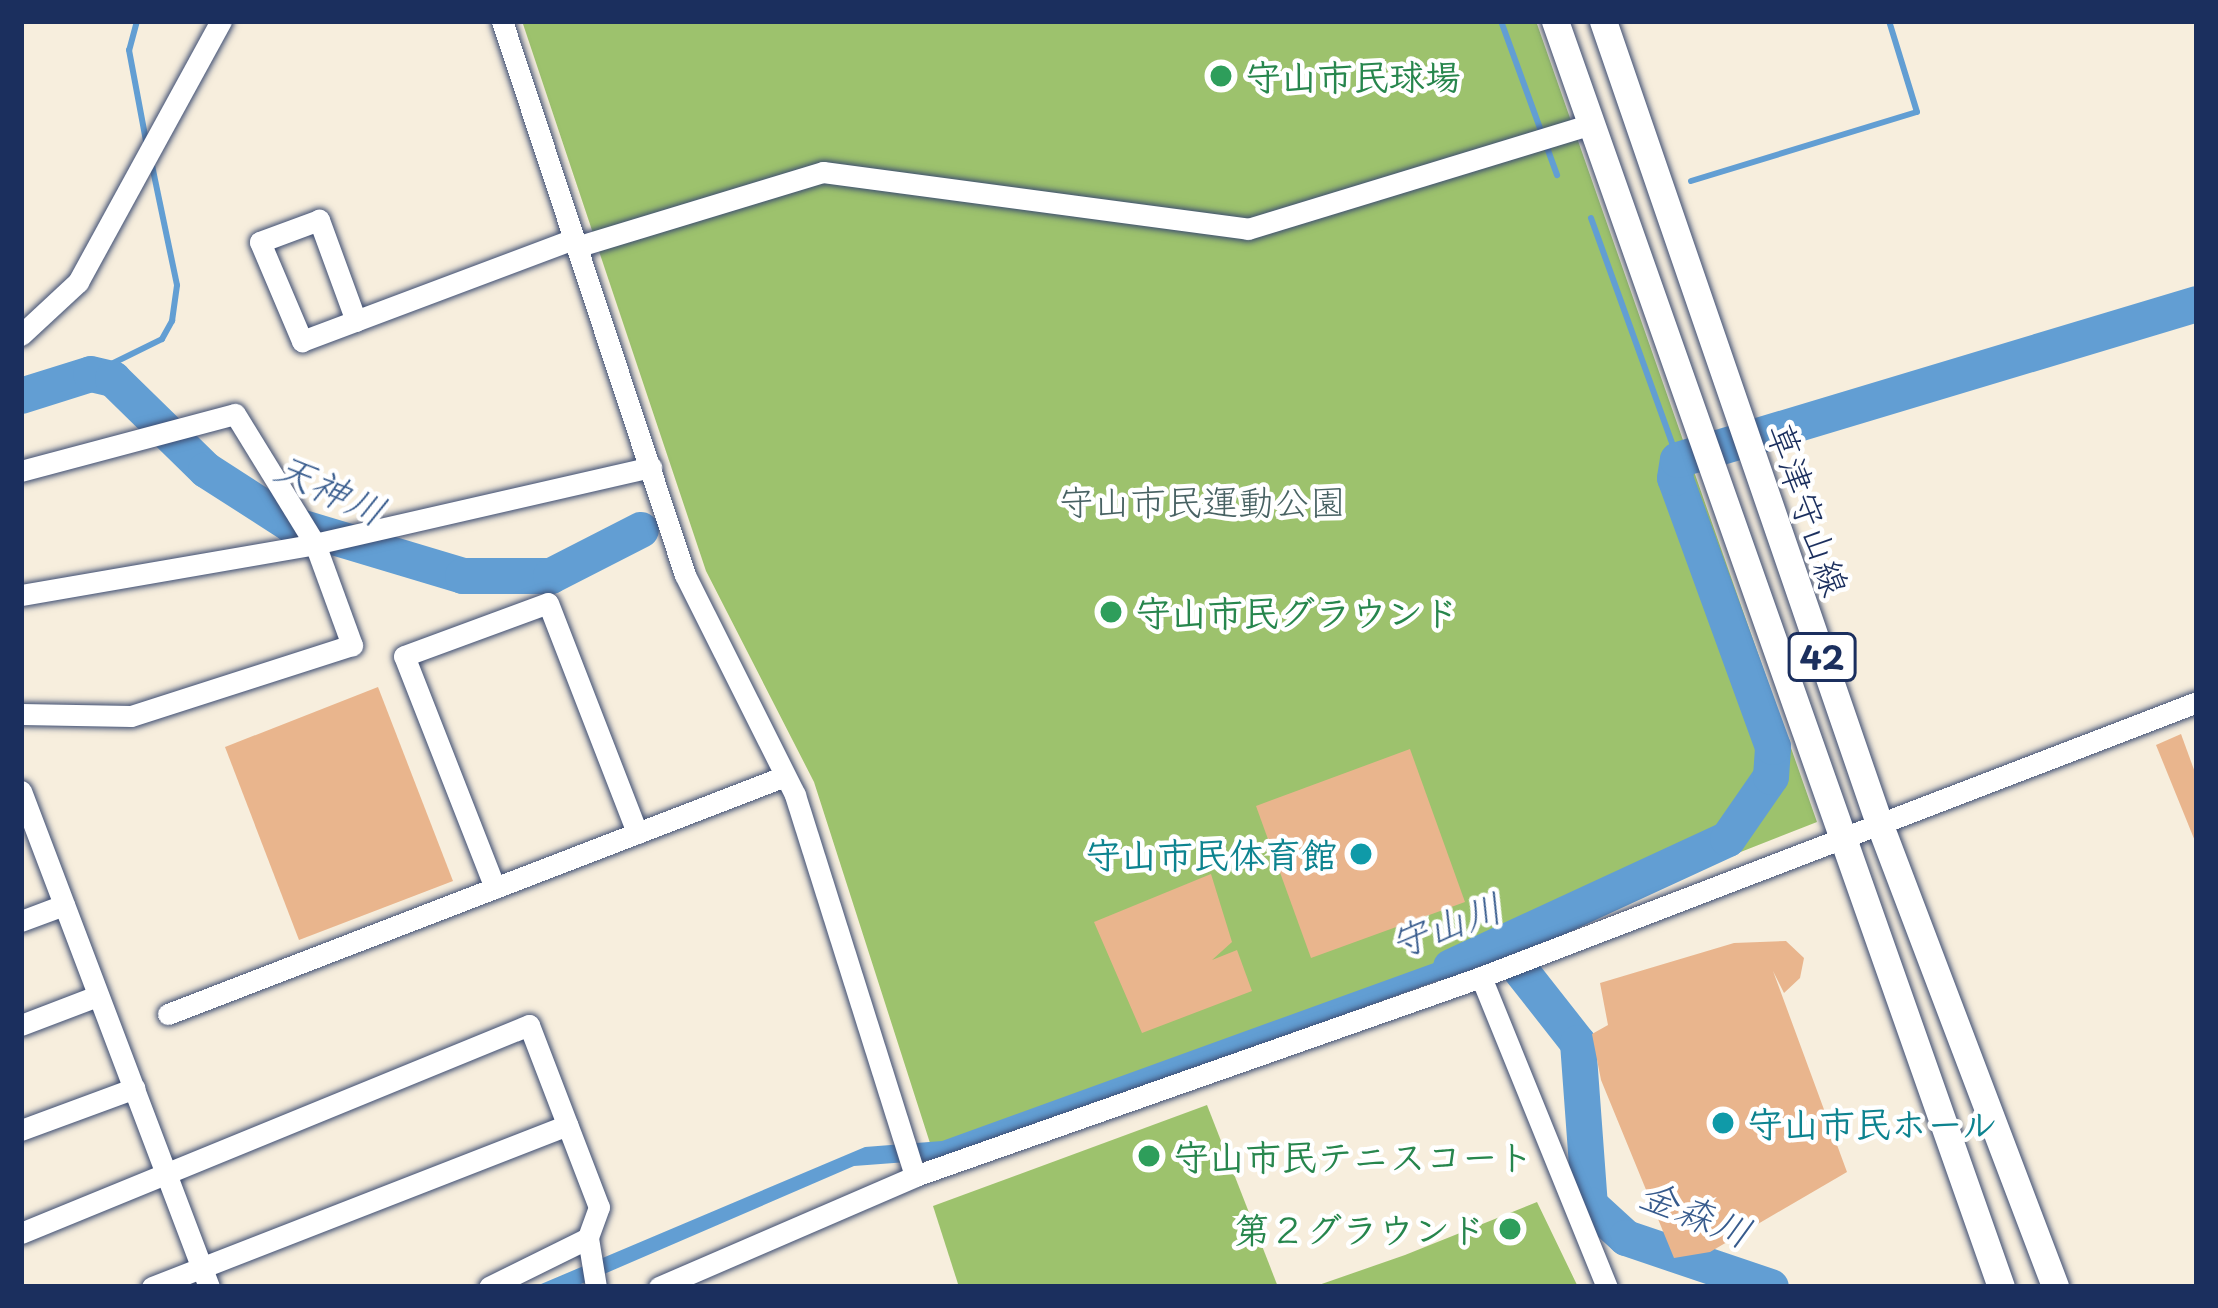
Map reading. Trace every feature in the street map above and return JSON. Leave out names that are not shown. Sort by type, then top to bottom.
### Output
[{"type":"main road","name":"草津守山線","points":[[1555,21],[1848,834],[2001,1287]]},
{"type":"main road","name":"草津守山線","points":[[1604,21],[1878,820],[2055,1287]]},
{"type":"street","points":[[21,335],[78,282],[221,21]]},
{"type":"street","points":[[502,21],[685,575],[785,776],[915,1176]]},
{"type":"street","points":[[356,321],[319,220],[260,242],[294,335],[356,321],[575,243],[823,172],[1248,230],[1581,127]]},
{"type":"street","points":[[21,471],[235,414],[315,544],[352,644],[131,716],[21,714]]},
{"type":"street","points":[[21,596],[315,544],[651,466]]},
{"type":"street","points":[[495,888],[404,656],[548,603],[637,833]]},
{"type":"street","points":[[659,1287],[915,1176],[1490,973],[1878,820],[2197,702]]},
{"type":"street","points":[[168,1014],[785,776]]},
{"type":"street","points":[[21,791],[27,822],[64,904],[206,1277]]},
{"type":"street","points":[[21,921],[64,904]]},
{"type":"street","points":[[1490,973],[1607,1287]]},
{"type":"street","points":[[21,1025],[98,996]]},
{"type":"street","points":[[21,1233],[169,1177],[251,1132],[529,1025],[599,1207],[588,1238],[596,1287]]},
{"type":"street","points":[[21,1130],[135,1088]]},
{"type":"street","points":[[152,1287],[206,1277],[568,1125]]},
{"type":"street","points":[[489,1287],[588,1238]]},
{"type":"green space","name":"守山市民運動公園","points":[[522,21],[1536,21],[1817,822],[938,1168],[814,782],[706,571]]},
{"type":"green space","name":"守山市民テニスコート","points":[[1207,1105],[1278,1287],[959,1287],[933,1206]]},
{"type":"green space","name":"第２グラウンド","points":[[1537,1202],[1578,1287],[1313,1287],[1405,1255]]},
{"type":"water","points":[[1492,942],[1503,957],[947,1159],[854,1166],[574,1287],[534,1287],[865,1147],[942,1141]]},
{"type":"building","points":[[378,687],[453,881],[299,940],[225,747]]},
{"type":"building","points":[[2181,734],[2197,778],[2197,846],[2156,745]]},
{"type":"building","name":"守山市民体育館","points":[[1410,749],[1465,902],[1311,958],[1256,806]]},
{"type":"building","points":[[1211,874],[1232,942],[1212,960],[1237,950],[1252,991],[1142,1033],[1094,922]]},
{"type":"building","name":"守山市民ホール","points":[[1786,941],[1804,958],[1800,978],[1784,993],[1773,971],[1847,1172],[1710,1252],[1674,1258],[1601,1080],[1592,1034],[1608,1025],[1600,983],[1734,943]]},
{"type":"waterway","points":[[137,21],[129,50],[146,141]]},
{"type":"waterway","points":[[1501,21],[1557,175]]},
{"type":"waterway","name":"守山川","points":[[1691,181],[1917,112],[1889,21]]},
{"type":"waterway","points":[[91,374],[162,339],[172,321],[177,285],[152,165]]},
{"type":"waterway","name":"守山川","points":[[1591,218],[1678,460]]},
{"type":"waterway","name":"守山川","points":[[1451,967],[1728,839],[1771,777],[1773,747],[1675,478],[1678,460],[2197,304]]},
{"type":"waterway","name":"天神川","points":[[21,396],[91,374],[113,379],[206,470],[290,524],[463,576],[551,576],[641,530]]},
{"type":"waterway","name":"金森川","points":[[1504,949],[1578,1043],[1590,1205],[1626,1238],[1771,1287]]},
{"type":"place","name":"守山市民球場","points":[[1221,76]]},
{"type":"place","name":"守山市民グラウンド","points":[[1111,612]]},
{"type":"place","name":"守山市民体育館","points":[[1361,854]]},
{"type":"place","name":"守山市民ホール","points":[[1723,1123]]},
{"type":"place","name":"守山市民テニスコート","points":[[1149,1156]]},
{"type":"place","name":"第２グラウンド","points":[[1510,1229]]}]
